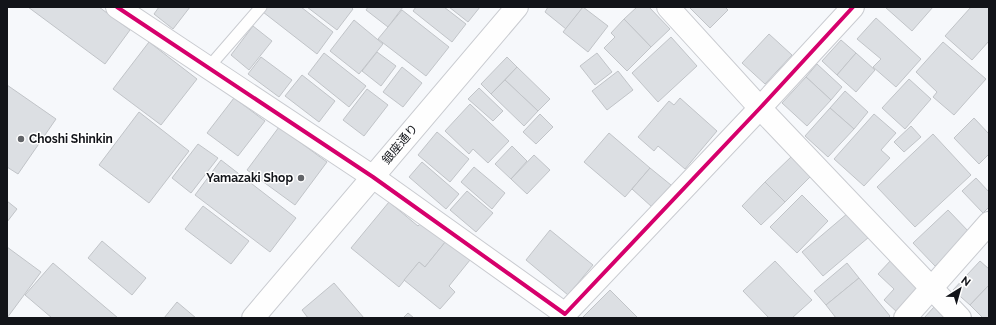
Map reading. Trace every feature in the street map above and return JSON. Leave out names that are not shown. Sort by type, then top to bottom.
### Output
[{"type":"street","points":[[117,7],[373,177],[564,314],[760,108],[852,7]]},
{"type":"street","name":"銀座通り","points":[[253,318],[517,7]]},
{"type":"street","points":[[668,7],[760,108],[960,318]]},
{"type":"street","points":[[905,318],[989,223]]},
{"type":"lane","points":[[208,68],[261,7]]},
{"type":"building","points":[[28,7],[99,7],[130,30],[105,64]]},
{"type":"building","points":[[159,7],[190,7],[173,29],[154,14]]},
{"type":"building","points":[[268,7],[301,7],[333,32],[317,54],[263,12]]},
{"type":"building","points":[[307,7],[351,7],[353,9],[337,30]]},
{"type":"building","points":[[368,7],[403,7],[388,27],[366,10]]},
{"type":"building","points":[[416,7],[444,7],[466,24],[452,42],[413,11]]},
{"type":"building","points":[[449,7],[480,7],[468,22]]},
{"type":"building","points":[[548,7],[583,7],[566,29],[545,12]]},
{"type":"building","points":[[583,7],[608,26],[588,52],[563,32]]},
{"type":"building","points":[[637,7],[649,7],[670,29],[651,47],[624,19]]},
{"type":"building","points":[[689,7],[725,7],[728,10],[710,28]]},
{"type":"building","points":[[885,7],[933,7],[912,31]]},
{"type":"building","points":[[971,7],[989,7],[989,41],[972,60],[945,36]]},
{"type":"building","points":[[402,10],[449,47],[426,76],[378,39]]},
{"type":"building","points":[[876,18],[921,59],[896,87],[873,67],[881,59],[857,39]]},
{"type":"building","points":[[624,19],[651,47],[627,71],[604,48],[615,37],[611,33]]},
{"type":"building","points":[[354,20],[383,44],[359,74],[330,51]]},
{"type":"building","points":[[253,26],[272,41],[249,70],[231,55]]},
{"type":"building","points":[[769,34],[792,55],[765,84],[742,63]]},
{"type":"building","points":[[671,37],[697,66],[658,102],[632,73]]},
{"type":"building","points":[[841,40],[856,53],[837,75],[822,61]]},
{"type":"building","points":[[149,42],[197,79],[161,125],[113,89]]},
{"type":"building","points":[[943,42],[986,79],[954,115],[933,97],[937,92],[916,72]]},
{"type":"building","points":[[377,52],[396,66],[381,86],[362,71]]},
{"type":"building","points":[[324,53],[366,86],[349,107],[308,74]]},
{"type":"building","points":[[597,53],[612,72],[595,85],[580,66]]},
{"type":"building","points":[[856,53],[875,70],[856,92],[837,75]]},
{"type":"building","points":[[261,57],[292,80],[279,97],[248,74]]},
{"type":"building","points":[[507,57],[517,67],[491,94],[481,84]]},
{"type":"building","points":[[817,64],[842,87],[831,100],[806,77]]},
{"type":"building","points":[[402,67],[422,83],[403,107],[383,92]]},
{"type":"building","points":[[517,67],[550,99],[538,111],[505,80]]},
{"type":"building","points":[[618,71],[633,90],[607,110],[592,91]]},
{"type":"building","points":[[302,75],[335,101],[319,122],[285,96]]},
{"type":"building","points":[[806,77],[831,100],[807,126],[782,103]]},
{"type":"building","points":[[909,79],[931,99],[905,129],[882,108]]},
{"type":"building","points":[[505,80],[538,111],[524,126],[491,94]]},
{"type":"building","points":[[7,85],[56,119],[18,174],[7,167]]},
{"type":"building","points":[[479,88],[503,111],[493,121],[468,99]]},
{"type":"building","points":[[367,89],[388,105],[364,136],[343,120]]},
{"type":"building","points":[[845,91],[868,112],[854,129],[830,108]]},
{"type":"building","points":[[234,98],[265,121],[238,156],[207,133]]},
{"type":"building","points":[[680,98],[717,131],[685,169],[658,146],[654,151],[638,137],[669,101],[674,105]]},
{"type":"building","points":[[470,104],[509,141],[488,163],[473,149],[469,154],[445,131]]},
{"type":"building","points":[[830,108],[854,129],[828,157],[805,136]]},
{"type":"building","points":[[139,112],[189,151],[149,203],[99,165]]},
{"type":"building","points":[[540,114],[553,127],[536,144],[523,132]]},
{"type":"building","points":[[874,114],[896,133],[881,150],[890,158],[864,186],[834,159]]},
{"type":"building","points":[[974,118],[989,134],[989,154],[979,164],[954,138]]},
{"type":"building","points":[[911,126],[921,137],[904,152],[894,142]]},
{"type":"building","points":[[279,127],[327,162],[295,205],[247,170]]},
{"type":"building","points":[[437,132],[469,159],[450,182],[418,155]]},
{"type":"building","points":[[609,133],[650,168],[625,197],[584,162]]},
{"type":"building","points":[[933,134],[971,175],[915,227],[877,187]]},
{"type":"building","points":[[198,144],[218,158],[191,193],[172,178]]},
{"type":"building","points":[[512,146],[527,161],[511,179],[495,164]]},
{"type":"building","points":[[534,155],[550,170],[527,194],[511,179]]},
{"type":"building","points":[[792,156],[812,175],[785,202],[765,182]]},
{"type":"building","points":[[221,160],[296,218],[270,252],[195,195]]},
{"type":"building","points":[[422,162],[459,194],[446,209],[409,177]]},
{"type":"building","points":[[474,167],[505,193],[492,209],[461,182]]},
{"type":"building","points":[[650,168],[671,185],[652,207],[632,189]]},
{"type":"building","points":[[976,178],[989,192],[989,207],[983,213],[962,191]]},
{"type":"building","points":[[765,182],[785,202],[761,225],[742,206]]},
{"type":"building","points":[[467,191],[493,213],[476,232],[450,210]]},
{"type":"building","points":[[802,195],[828,221],[797,253],[770,227]]},
{"type":"building","points":[[7,201],[17,209],[7,222]]},
{"type":"building","points":[[389,202],[418,226],[423,221],[446,241],[425,267],[419,262],[399,287],[351,248]]},
{"type":"building","points":[[203,206],[249,241],[231,264],[185,229]]},
{"type":"building","points":[[948,210],[970,233],[935,266],[913,243]]},
{"type":"building","points":[[848,213],[869,237],[823,276],[802,252]]},
{"type":"building","points":[[550,230],[593,265],[568,295],[526,260]]},
{"type":"building","points":[[102,241],[146,278],[132,295],[88,258]]},
{"type":"building","points":[[446,241],[470,260],[449,286],[455,292],[440,309],[404,280],[419,262],[425,267]]},
{"type":"building","points":[[7,247],[41,272],[7,318]]},
{"type":"building","points":[[892,259],[922,288],[898,313],[884,300],[894,289],[878,274]]},
{"type":"building","points":[[775,261],[812,300],[792,318],[769,318],[743,291]]},
{"type":"building","points":[[980,261],[989,269],[989,285],[970,305],[953,290]]},
{"type":"building","points":[[53,263],[118,318],[52,318],[25,295]]},
{"type":"building","points":[[847,263],[859,278],[826,305],[814,291]]},
{"type":"building","points":[[859,278],[890,316],[888,318],[836,318],[826,305]]},
{"type":"building","points":[[334,283],[364,318],[308,318],[302,310]]},
{"type":"building","points":[[989,285],[989,318],[983,318],[970,305]]},
{"type":"building","points":[[610,290],[638,318],[582,318]]},
{"type":"building","points":[[177,302],[196,318],[164,318]]},
{"type":"building","points":[[934,307],[947,318],[924,318]]},
{"type":"building","points":[[408,313],[414,318],[403,318]]},
{"type":"cycle path","points":[[117,7],[373,177],[565,314],[760,108],[853,7]]},
{"type":"place","name":"Choshi Shinkin","points":[[21,139]]},
{"type":"place","name":"Yamazaki Shop","points":[[301,178]]}]
